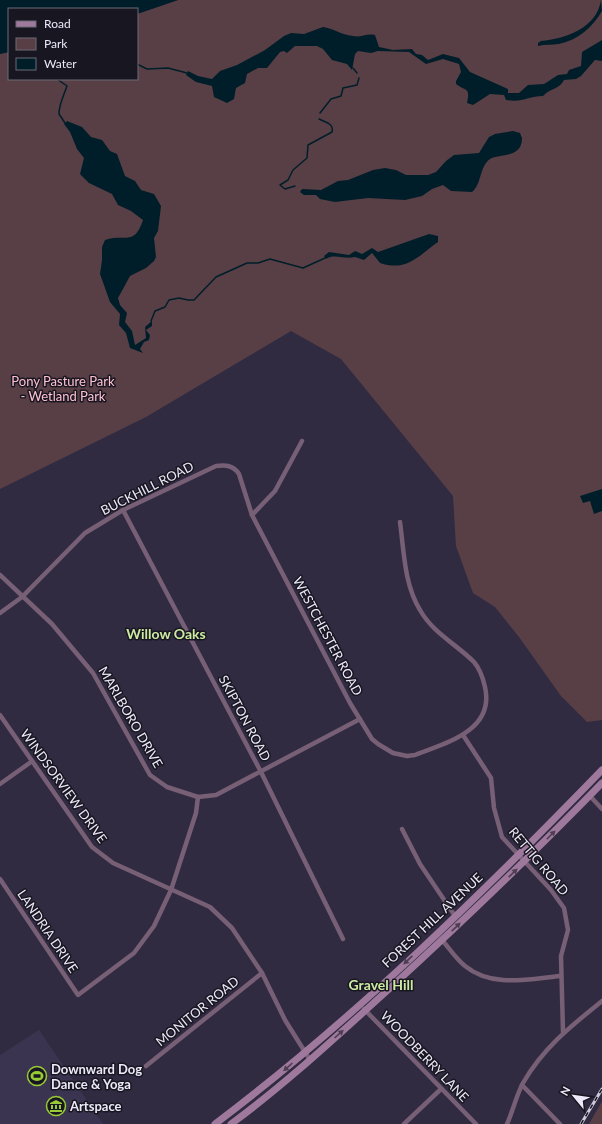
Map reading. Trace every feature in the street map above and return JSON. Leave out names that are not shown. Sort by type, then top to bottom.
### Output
[{"type":"main road","name":"FOREST HILL AVENUE","points":[[215,1124],[266,1085],[359,1004],[518,856],[602,770]]},
{"type":"main road","name":"FOREST HILL AVENUE","points":[[231,1124],[310,1060],[442,940],[524,862],[602,783]]},
{"type":"street","points":[[252,515],[275,491],[302,441]]},
{"type":"street","name":"WESTCHESTER ROAD","points":[[216,466],[227,465],[235,469],[252,515],[372,739],[393,753],[407,756],[415,755],[463,735]]},
{"type":"street","name":"BUCKHILL ROAD","points":[[0,613],[22,597],[85,533],[123,510],[169,490],[216,466]]},
{"type":"street","name":"SKIPTON ROAD","points":[[123,510],[261,772],[343,939]]},
{"type":"street","points":[[400,522],[408,578],[419,609],[436,631],[475,663],[484,683],[486,701],[484,710],[475,726],[463,735]]},
{"type":"street","name":"MARLBORO DRIVE","points":[[0,575],[52,624],[93,673],[150,776],[167,787],[198,797]]},
{"type":"street","name":"WINDSORVIEW DRIVE","points":[[0,715],[31,762],[92,847],[113,863],[210,907],[232,928],[262,973],[285,1020],[310,1060]]},
{"type":"street","points":[[171,890],[196,813],[198,797],[216,795],[360,719]]},
{"type":"street","name":"RETTIG ROAD","points":[[463,735],[491,778],[494,808],[502,837],[551,890],[564,908],[568,930],[560,956],[563,1032]]},
{"type":"street","points":[[0,784],[31,762]]},
{"type":"street","points":[[590,796],[602,809]]},
{"type":"street","points":[[402,829],[420,864],[455,916]]},
{"type":"street","name":"LANDRIA DRIVE","points":[[0,879],[78,995],[134,953],[154,926],[171,890]]},
{"type":"street","points":[[442,940],[464,965],[479,976],[506,981],[560,976]]},
{"type":"street","name":"MONITOR ROAD","points":[[146,1066],[262,973]]},
{"type":"street","points":[[507,1124],[522,1085],[540,1057],[563,1032],[602,1001]]},
{"type":"street","name":"WOODBERRY LANE","points":[[359,1004],[476,1124]]},
{"type":"street","points":[[522,1085],[560,1124]]},
{"type":"street","points":[[404,1124],[441,1089]]},
{"type":"shaded area","points":[[39,1030],[103,1124],[0,1124],[0,1055]]},
{"type":"green space","name":"Pony Pasture Park - Wetland Park","points":[[178,0],[602,0],[602,720],[587,722],[561,696],[519,637],[495,607],[473,593],[456,546],[453,496],[341,359],[291,331],[146,417],[0,489],[0,54],[8,52],[8,80],[138,80],[138,14]]},
{"type":"green space","points":[[602,1102],[602,1124],[589,1124],[601,1103]]},
{"type":"water","points":[[0,0],[178,0],[138,14],[138,8],[8,8],[8,52],[0,54]]},
{"type":"water","points":[[601,0],[602,11],[594,22],[579,36],[559,44],[538,46],[538,43],[541,41],[569,35],[587,25],[598,10]]},
{"type":"water","points":[[323,27],[356,36],[375,35],[379,47],[393,50],[412,49],[416,54],[422,55],[428,60],[443,54],[459,58],[470,72],[508,89],[508,93],[519,93],[528,85],[544,84],[558,75],[567,74],[569,70],[581,66],[582,52],[602,40],[602,61],[595,60],[581,76],[576,79],[564,80],[560,86],[543,96],[512,101],[506,100],[504,95],[490,94],[473,105],[467,103],[467,90],[456,84],[461,72],[459,64],[443,59],[426,64],[409,52],[378,51],[371,53],[358,51],[355,54],[352,70],[347,64],[332,60],[323,49],[317,46],[295,46],[287,53],[284,51],[280,52],[267,68],[258,68],[247,74],[245,83],[236,88],[234,99],[227,103],[214,97],[212,86],[196,82],[186,75],[188,71],[198,76],[212,79],[220,71],[237,65],[265,50],[284,36],[291,33],[304,34]]},
{"type":"water","points":[[67,121],[82,127],[91,137],[102,140],[110,151],[117,154],[125,176],[135,181],[141,190],[154,194],[161,206],[158,231],[154,238],[156,257],[154,261],[146,268],[130,276],[118,298],[120,305],[127,313],[125,322],[132,331],[135,345],[146,338],[145,327],[152,321],[152,326],[146,330],[150,335],[149,340],[144,342],[140,349],[143,353],[130,348],[126,333],[119,325],[120,314],[110,302],[100,274],[102,247],[105,240],[112,238],[128,238],[136,234],[143,220],[131,211],[118,205],[112,194],[89,183],[80,174],[84,158],[77,149],[70,132],[64,124]]},
{"type":"water","points":[[513,131],[520,133],[522,138],[521,145],[514,152],[494,157],[486,162],[477,185],[472,192],[451,191],[443,185],[432,189],[422,196],[405,200],[368,198],[335,202],[320,199],[316,195],[304,195],[300,192],[302,189],[321,190],[338,181],[348,180],[373,170],[385,168],[396,170],[406,175],[428,175],[436,172],[454,155],[479,153],[489,137],[495,134]]},
{"type":"water","points":[[429,234],[438,236],[438,242],[412,261],[405,264],[389,265],[380,263],[372,253],[364,260],[355,257],[329,257],[326,259],[324,256],[329,252],[349,255],[355,251],[362,254],[372,248],[378,252]]},
{"type":"water","points":[[602,489],[602,511],[594,514],[590,501],[583,503],[580,496]]},
{"type":"waterway","points":[[138,64],[147,69],[168,68],[187,73]]},
{"type":"waterway","points":[[353,68],[357,73]]},
{"type":"waterway","points":[[320,113],[331,99],[341,96],[343,88],[357,85],[359,78]]},
{"type":"waterway","points":[[58,80],[67,86],[59,110],[59,114],[65,123]]},
{"type":"waterway","points":[[295,186],[285,189],[280,185],[288,180],[293,170],[307,158],[308,145],[332,132],[332,127],[319,119]]},
{"type":"waterway","points":[[151,321],[155,311],[165,307],[169,300],[179,298],[194,300],[216,277],[247,263],[258,263],[270,259],[303,268],[325,258]]},
{"type":"railway","points":[[581,1124],[602,1089]]},
{"type":"place","name":"Downward Dog Dance & Yoga","points":[[37,1076]]},
{"type":"place","name":"Artspace","points":[[56,1106]]},
{"type":"district","name":"Willow Oaks","points":[[166,633]]},
{"type":"district","name":"Gravel Hill","points":[[381,984]]}]
